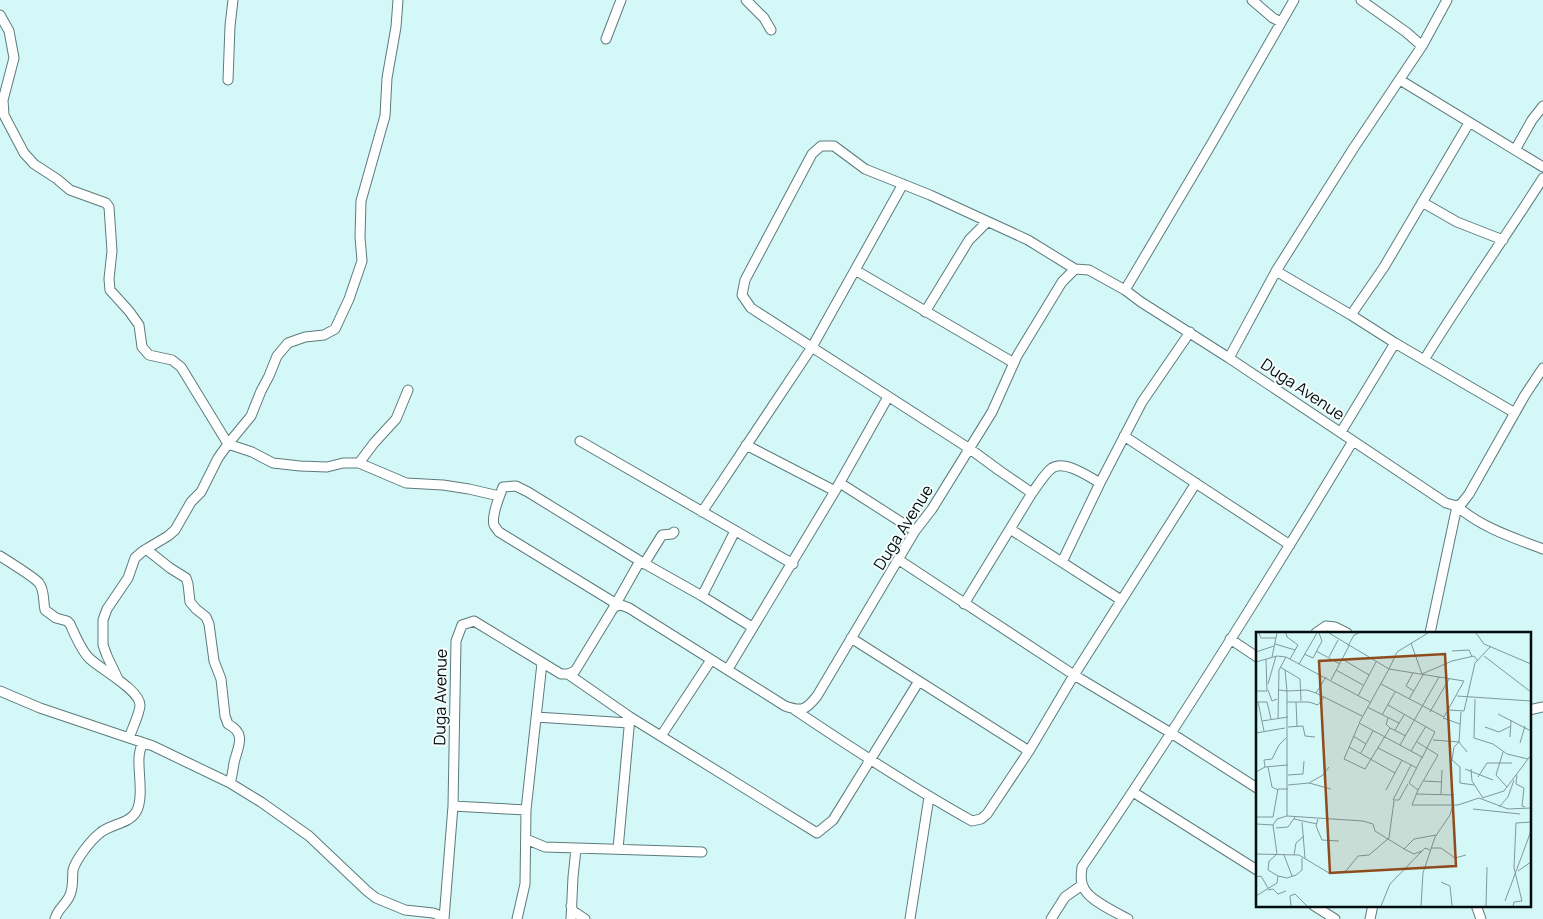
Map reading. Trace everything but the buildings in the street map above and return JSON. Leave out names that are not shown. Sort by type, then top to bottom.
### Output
[{"type":"street","points":[[228,80],[230,26],[234,0]]},
{"type":"street","points":[[118,679],[106,656],[103,645],[103,620],[107,609],[128,578],[134,558],[175,530],[191,502],[201,492],[211,470],[228,444],[251,416],[278,356],[288,343],[305,337],[324,334],[335,329],[349,299],[362,261],[360,237],[361,201],[385,116],[386,78],[396,26],[398,0]]},
{"type":"street","points":[[606,39],[621,0]]},
{"type":"street","points":[[746,0],[764,18],[771,30]]},
{"type":"street","points":[[1252,0],[1273,18],[1281,22]]},
{"type":"street","points":[[1125,290],[1294,0]]},
{"type":"street","points":[[1361,0],[1406,32],[1422,46]]},
{"type":"street","points":[[1229,358],[1276,271],[1353,149],[1422,46],[1447,0]]},
{"type":"street","points":[[0,15],[9,31],[14,58],[3,100],[4,115],[24,153],[34,164],[57,178],[70,190],[106,203],[109,207],[112,251],[109,279],[110,290],[138,324],[142,347],[149,355],[172,360],[181,367],[228,444],[252,452],[273,463],[327,467],[359,463],[406,483],[442,485],[499,496]]},
{"type":"street","points":[[1400,80],[1543,167]]},
{"type":"street","points":[[1515,150],[1532,120],[1543,106]]},
{"type":"street","points":[[1351,315],[1384,266],[1470,123]]},
{"type":"street","points":[[1032,493],[970,449],[751,308],[742,295],[745,280],[812,154],[821,146],[834,146],[864,169],[930,195],[1028,240],[1075,269]]},
{"type":"street","points":[[1424,360],[1460,301],[1504,240],[1543,178]]},
{"type":"street","points":[[702,512],[812,347],[903,184]]},
{"type":"street","points":[[1422,202],[1457,222],[1504,240]]},
{"type":"street","points":[[925,312],[969,240],[987,222]]},
{"type":"street","name":"Duga Avenue","points":[[795,710],[803,710],[817,696],[916,531],[932,509],[992,412],[1014,364],[1062,282],[1075,269],[1089,270],[1125,290],[1446,504],[1457,506],[1484,525],[1543,548]]},
{"type":"street","points":[[855,270],[1014,364]]},
{"type":"street","points":[[1276,271],[1515,413]]},
{"type":"street","points":[[1062,562],[1100,482],[1142,402],[1190,332]]},
{"type":"street","points":[[1340,432],[1395,343]]},
{"type":"street","points":[[1430,632],[1457,506],[1469,494],[1543,368]]},
{"type":"street","points":[[359,463],[396,419],[408,390]]},
{"type":"street","points":[[728,670],[793,564],[888,397]]},
{"type":"street","points":[[1124,436],[1290,545]]},
{"type":"street","points":[[580,441],[793,564]]},
{"type":"street","points":[[1128,919],[1085,892],[1081,880],[1082,867],[1171,733],[1290,545],[1353,441]]},
{"type":"street","points":[[746,445],[838,487],[916,531]]},
{"type":"street","points":[[964,604],[1032,493],[1051,469],[1062,466],[1076,470],[1100,482]]},
{"type":"street","points":[[752,628],[702,596],[516,486],[504,487],[499,496],[494,525],[499,532],[614,605],[629,608],[785,706],[795,710],[870,761],[972,821],[981,819],[987,814],[1029,752],[1074,675],[1196,483]]},
{"type":"street","points":[[702,596],[736,530]]},
{"type":"street","points":[[1010,530],[1121,600]]},
{"type":"street","points":[[568,674],[574,671],[614,605],[662,535],[674,532]]},
{"type":"street","points":[[146,549],[186,578],[190,602],[206,617],[209,624],[212,650],[221,679],[225,716],[228,724],[235,728],[240,740],[230,783]]},
{"type":"street","points":[[0,556],[39,583],[43,594],[45,610],[56,618],[67,621],[88,657],[102,670],[118,679],[139,699],[140,706],[129,738]]},
{"type":"street","points":[[899,560],[1074,675],[1171,733],[1256,787]]},
{"type":"street","name":"Duga Avenue","points":[[444,918],[453,806],[456,641],[462,624],[474,621],[560,674],[568,674],[629,720],[661,736],[816,833],[833,820],[870,761]]},
{"type":"street","points":[[1317,632],[1326,626],[1335,627],[1345,632]]},
{"type":"street","points":[[851,638],[1029,752]]},
{"type":"street","points":[[1230,639],[1256,656]]},
{"type":"street","points":[[661,736],[711,660]]},
{"type":"street","points":[[517,919],[525,884],[526,810],[542,663]]},
{"type":"street","points":[[870,761],[919,681]]},
{"type":"street","points":[[0,691],[40,708],[153,746],[230,783],[309,836],[366,891],[376,898],[405,910],[433,913],[444,918]]},
{"type":"street","points":[[1530,710],[1543,707]]},
{"type":"street","points":[[536,717],[629,720],[618,849]]},
{"type":"street","points":[[55,919],[56,914],[71,893],[74,867],[78,859],[99,833],[128,820],[138,809],[141,786],[138,757],[142,743]]},
{"type":"street","points":[[1133,792],[1256,869]]},
{"type":"street","points":[[910,919],[929,797]]},
{"type":"street","points":[[453,806],[526,810]]},
{"type":"street","points":[[526,839],[545,847],[702,852]]},
{"type":"street","points":[[571,919],[576,849]]},
{"type":"street","points":[[1051,919],[1065,897],[1082,885]]},
{"type":"street","points":[[571,905],[573,911],[585,919]]},
{"type":"street","points":[[1315,906],[1335,919]]},
{"type":"street","points":[[1370,919],[1373,906]]},
{"type":"street","points":[[1476,906],[1481,919]]}]
